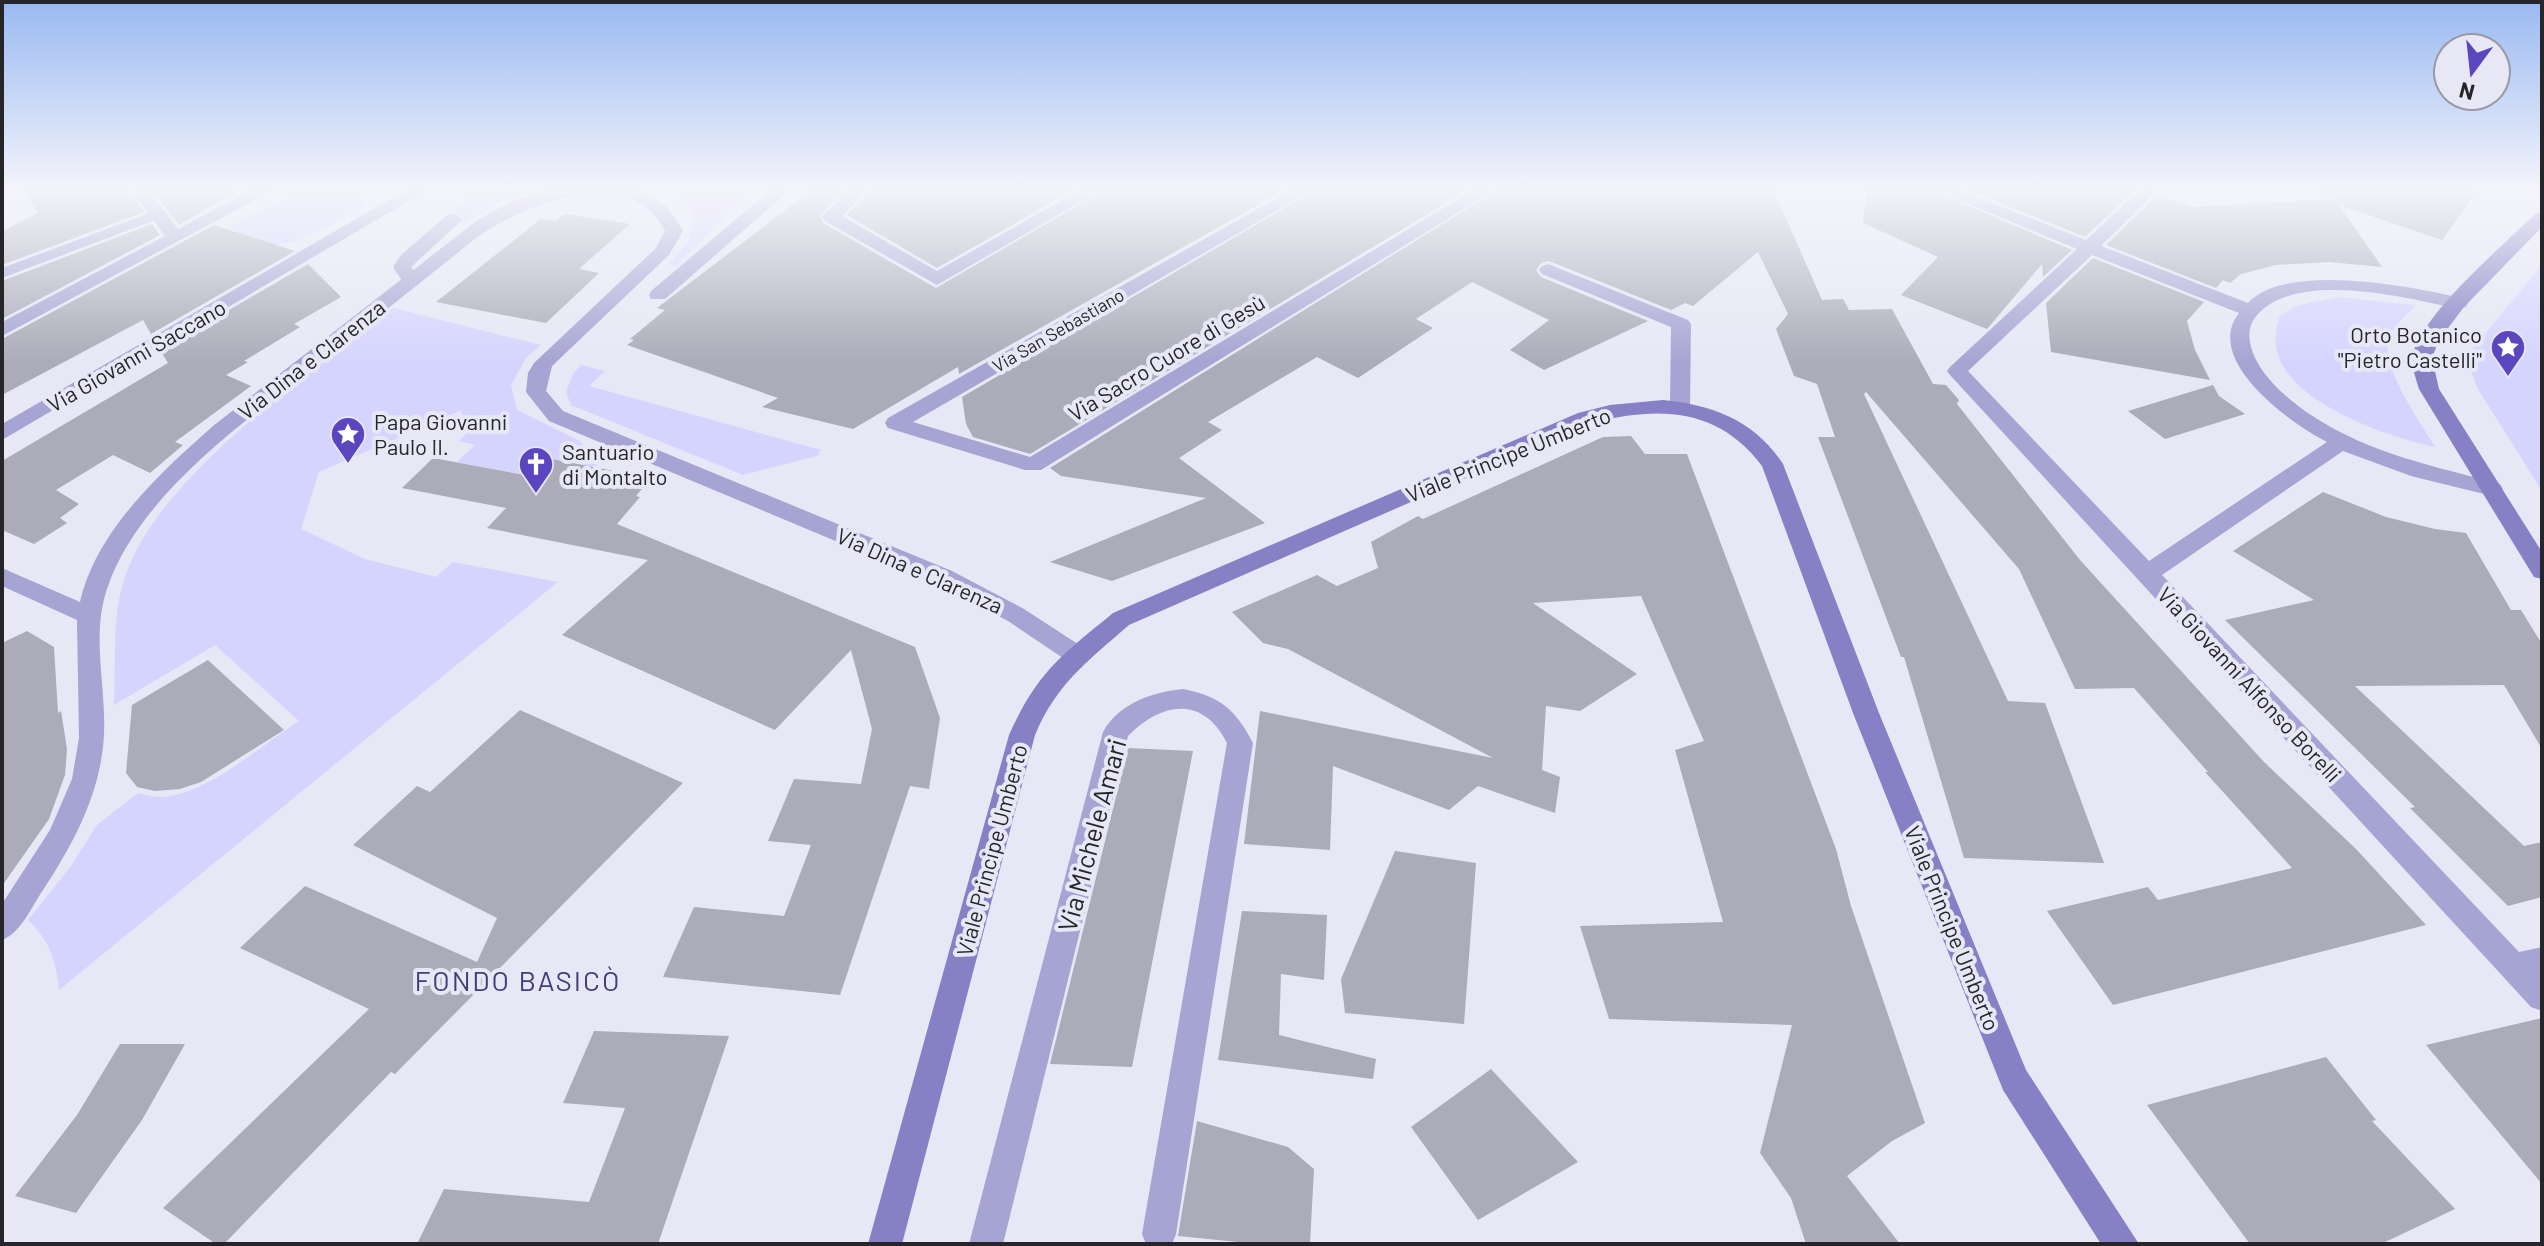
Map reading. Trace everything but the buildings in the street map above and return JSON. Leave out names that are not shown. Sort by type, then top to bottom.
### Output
[{"type":"main road","points":[[2513,247],[2427,340],[2422,356],[2423,371],[2429,389],[2542,571]]},
{"type":"main road","name":"Viale Principe Umberto","points":[[885,1244],[1022,735],[1047,683],[1075,654],[1121,619],[1585,418],[1639,406],[1680,406],[1730,423],[1755,441],[1772,464],[1866,713],[2014,1079],[2099,1215],[2122,1244]]},
{"type":"street","points":[[2,330],[159,247]]},
{"type":"street","name":"Via Giovanni Saccano","points":[[2,433],[321,247]]},
{"type":"street","points":[[411,280],[402,267],[421,247]]},
{"type":"street","name":"Via Dina e Clarenza","points":[[2,927],[40,873],[66,828],[85,779],[92,745],[93,714],[89,616],[107,564],[145,506],[220,431],[454,247]]},
{"type":"street","name":"Via Dina e Clarenza","points":[[665,247],[544,363],[538,373],[536,392],[547,408],[567,421],[956,583],[1016,615],[1075,654]]},
{"type":"street","points":[[658,295],[714,247]]},
{"type":"street","points":[[883,247],[937,279],[993,247]]},
{"type":"street","name":"Via San Sebastiano","points":[[1033,465],[895,423],[1204,247]]},
{"type":"street","name":"Via Sacro Cuore di Gesù","points":[[1033,465],[1392,247]]},
{"type":"street","points":[[2089,248],[2249,310]]},
{"type":"street","name":"Via Giovanni Alfonso Borelli","points":[[2089,248],[1957,371],[2147,574],[2528,963],[2542,997]]},
{"type":"street","points":[[1548,270],[1681,324],[1680,406]]},
{"type":"street","points":[[2459,303],[2380,289],[2320,286],[2265,298],[2249,310],[2240,325],[2239,342],[2251,371],[2271,393],[2303,419],[2342,442],[2413,471],[2492,489]]},
{"type":"street","points":[[2147,574],[2342,442]]},
{"type":"street","points":[[2,576],[89,616]]},
{"type":"street","name":"Via Michele Amari","points":[[986,1244],[1116,732],[1127,717],[1141,708],[1161,701],[1181,699],[1207,704],[1223,714],[1234,728],[1240,743],[1159,1234]]},
{"type":"lane","points":[[2,273],[70,247]]},
{"type":"shaded area","points":[[684,247],[695,247],[676,266],[669,264]]},
{"type":"shaded area","name":"Orto Botanico \"Pietro Castelli\"","points":[[2542,265],[2542,491],[2478,389],[2469,366],[2473,348]]},
{"type":"shaded area","points":[[2338,297],[2416,305],[2390,335],[2388,351],[2396,380],[2435,447],[2384,432],[2326,406],[2301,388],[2284,367],[2276,343],[2280,316],[2296,306]]},
{"type":"shaded area","points":[[393,308],[541,345],[526,358],[511,385],[517,410],[580,441],[598,467],[552,459],[535,477],[457,462],[475,445],[459,441],[471,429],[460,411],[319,472],[301,529],[365,559],[436,577],[453,562],[558,582],[59,990],[51,952],[28,920],[71,866],[97,825],[138,793],[163,797],[180,794],[216,778],[299,721],[215,645],[114,705],[120,597],[140,544],[166,506],[238,432]]},
{"type":"shaded area","points":[[581,365],[605,371],[589,386],[821,450],[817,456],[743,475],[571,405],[566,392],[573,374]]},
{"type":"place","name":"Orto Botanico \"Pietro Castelli\"","points":[[2508,378]]},
{"type":"place","name":"Papa Giovanni Paulo II.","points":[[348,465]]},
{"type":"place","name":"Santuario di Montalto","points":[[536,495]]},
{"type":"district","name":"FONDO BASICÒ","points":[[518,980]]}]
